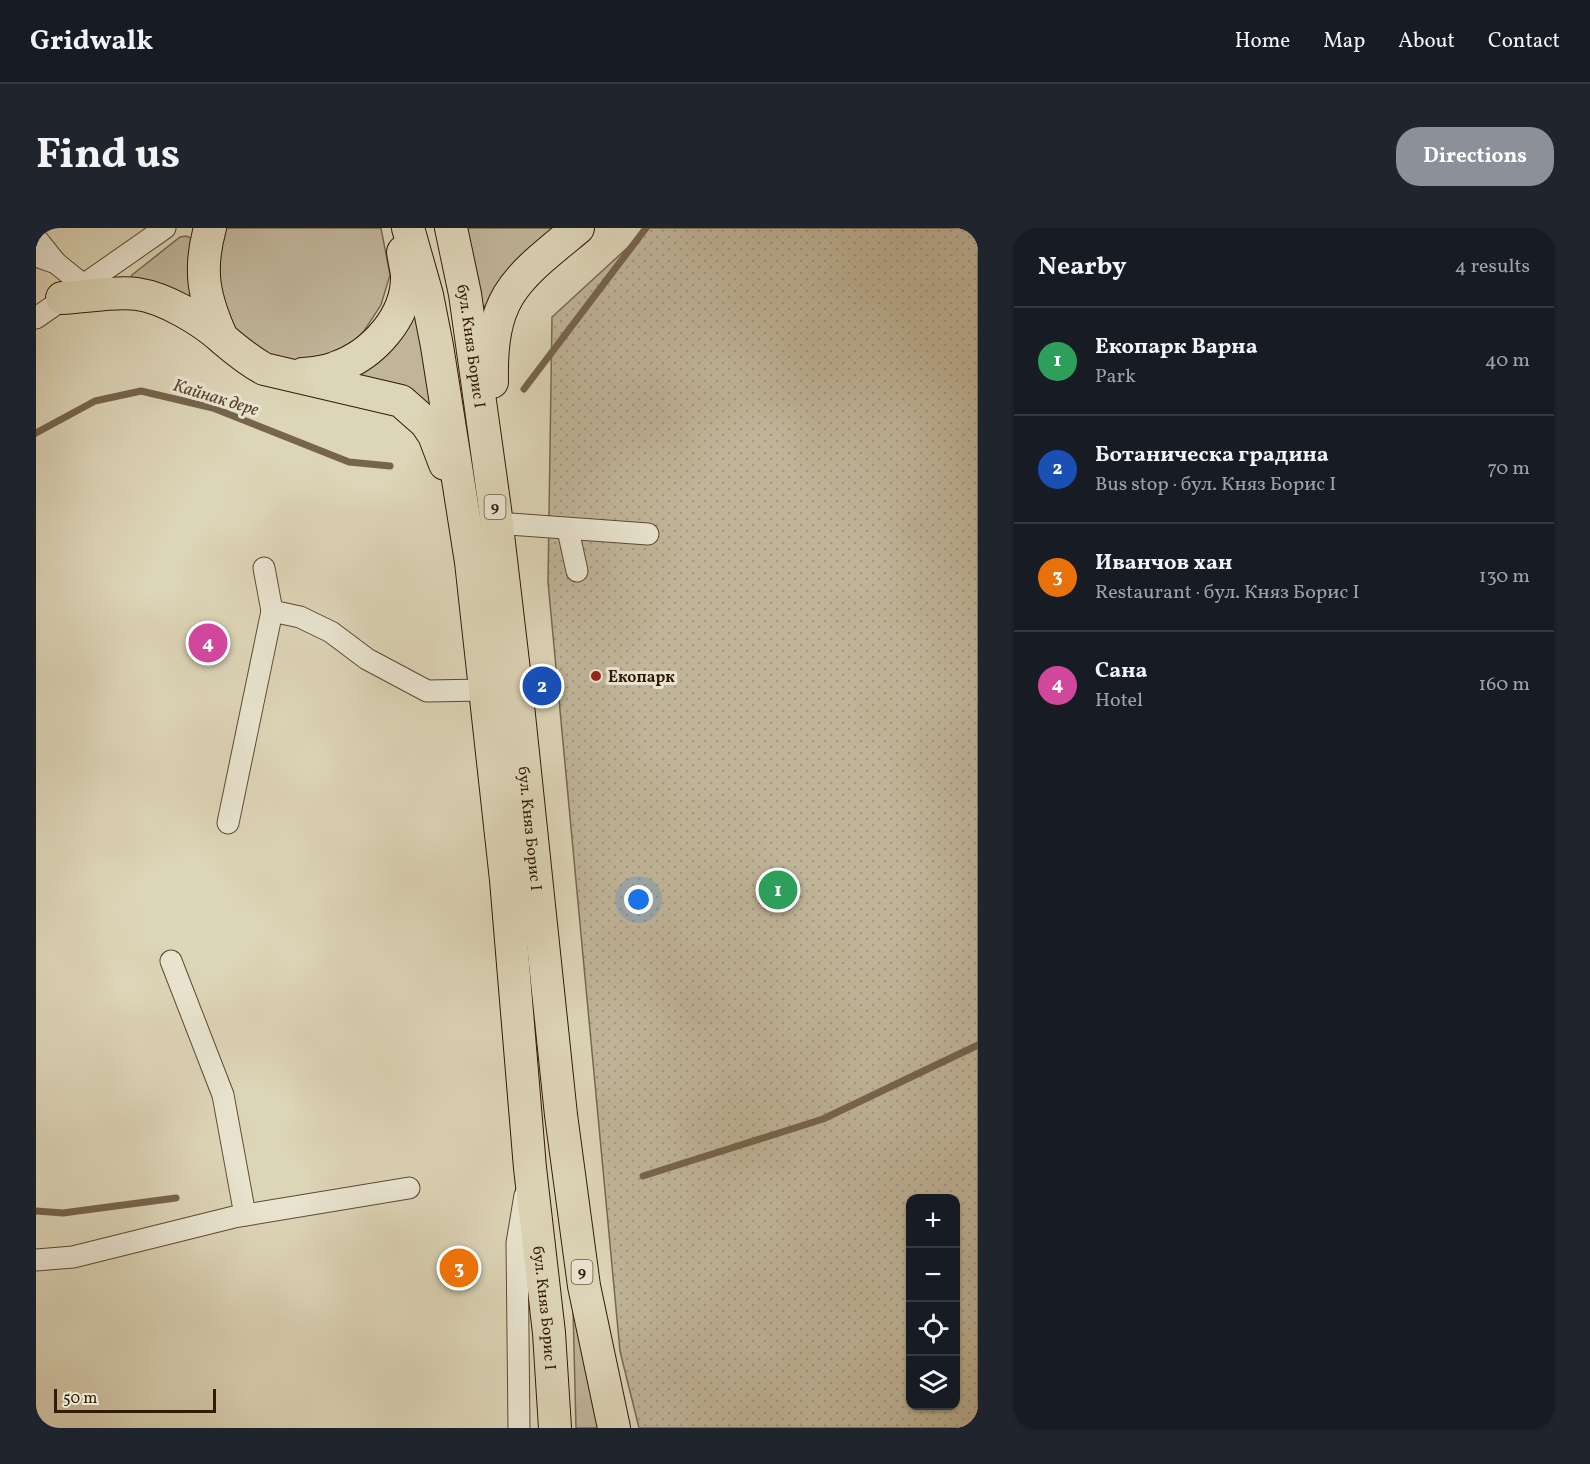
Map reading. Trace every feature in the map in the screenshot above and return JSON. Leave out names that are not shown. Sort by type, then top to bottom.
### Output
[{"type":"highway","points":[[210,228],[204,249],[205,293],[222,338]]},
{"type":"highway","points":[[296,375],[334,369],[350,362],[366,353],[392,324],[405,290],[407,275],[399,228]]},
{"type":"highway","name":"бул. Княз Борис I","points":[[408,228],[437,346],[467,534],[506,880],[530,1168],[549,1333],[555,1428]]},
{"type":"highway","name":"бул. Княз Борис I","points":[[452,228],[465,294],[496,516],[561,1114],[584,1286],[614,1428]]},
{"type":"highway","points":[[496,516],[492,363],[499,316],[512,288],[521,276],[578,228]]},
{"type":"highway","points":[[72,291],[135,294],[158,299],[222,338],[247,360],[264,369],[401,401],[426,423],[440,448],[467,534]]},
{"type":"street","points":[[36,318],[165,228]]},
{"type":"street","points":[[36,238],[46,259],[72,291]]},
{"type":"street","points":[[496,516],[568,530],[648,534]]},
{"type":"street","points":[[568,530],[577,571]]},
{"type":"street","points":[[228,823],[272,611],[264,568]]},
{"type":"street","points":[[272,611],[300,616],[331,632],[368,659],[427,692],[485,690]]},
{"type":"street","points":[[171,962],[223,1095],[245,1215]]},
{"type":"street","points":[[519,1428],[517,1243],[530,1168]]},
{"type":"street","points":[[36,1260],[73,1257],[245,1215],[409,1188]]},
{"type":"shaded area","points":[[223,228],[381,228],[390,275],[381,305],[364,331],[347,348],[316,361],[281,360],[238,342],[216,295],[219,239]]},
{"type":"shaded area","points":[[466,228],[560,228],[489,311],[482,304]]},
{"type":"shaded area","points":[[649,228],[978,228],[978,1428],[639,1428],[620,1351],[548,582],[552,317]]},
{"type":"shaded area","points":[[186,236],[193,242],[191,301],[130,280],[132,275],[180,237]]},
{"type":"shaded area","points":[[413,303],[434,404],[430,406],[349,373]]},
{"type":"shaded area","points":[[572,1269],[604,1428],[576,1428]]},
{"type":"waterway","name":"Кайнак дере","points":[[524,389],[646,228]]},
{"type":"waterway","name":"Кайнак дере","points":[[36,433],[95,401],[141,391],[213,408],[349,462],[390,466]]},
{"type":"waterway","points":[[643,1176],[823,1119],[978,1045]]},
{"type":"waterway","points":[[36,1211],[63,1213],[176,1198]]},
{"type":"place","name":"Сана","points":[[208,643]]},
{"type":"place","name":"Екопарк","points":[[596,676]]},
{"type":"place","name":"Ботаническа градина","points":[[542,686]]},
{"type":"place","name":"Екопарк Варна","points":[[778,890]]},
{"type":"place","name":"Иванчов хан","points":[[459,1268]]}]
